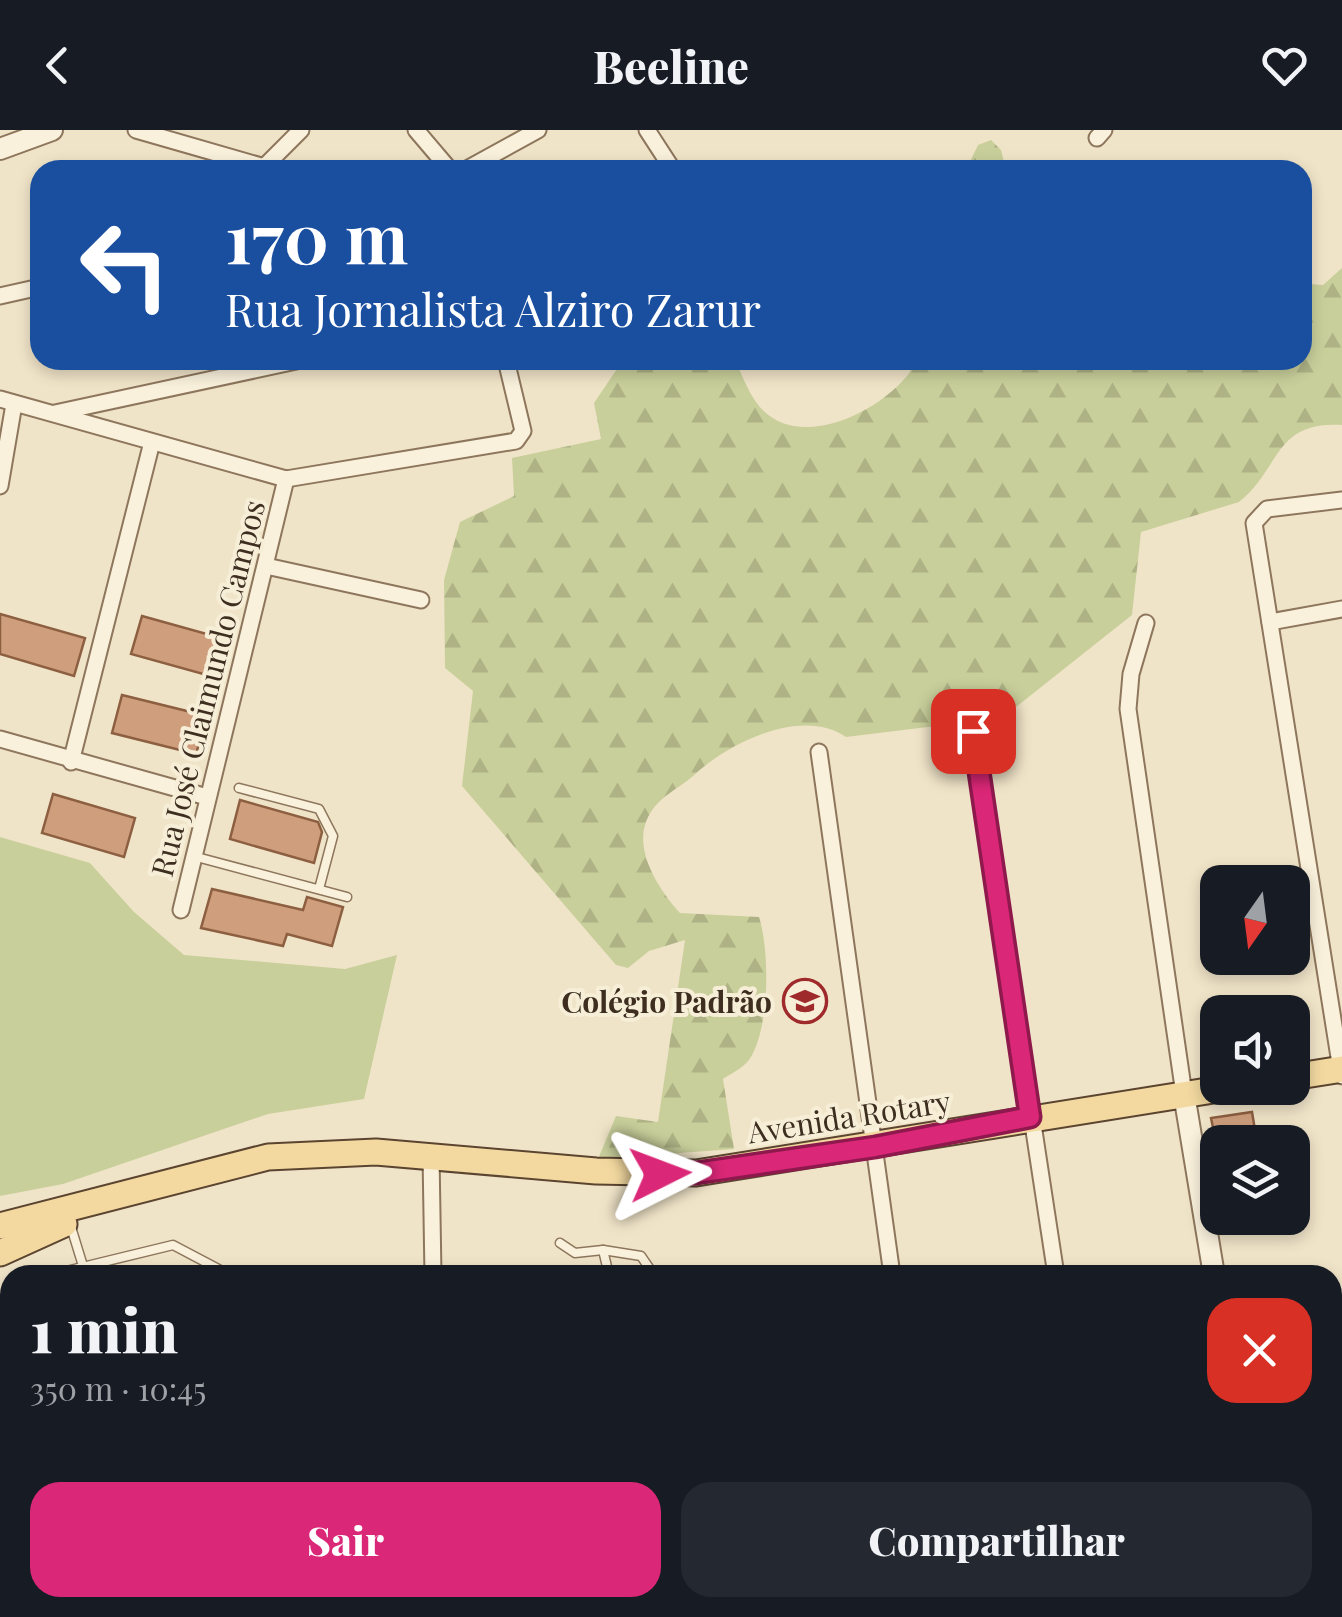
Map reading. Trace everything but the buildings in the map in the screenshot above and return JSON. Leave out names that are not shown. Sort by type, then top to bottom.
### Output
[{"type":"main road","points":[[1310,1075],[1342,1071]]},
{"type":"main road","name":"Avenida Rotary","points":[[126,1196],[268,1158],[305,1152],[431,1155],[660,1174],[696,1173],[1200,1092]]},
{"type":"main road","points":[[0,1253],[126,1196]]},
{"type":"main road","points":[[0,1226],[126,1196]]},
{"type":"street","points":[[136,130],[242,160]]},
{"type":"street","points":[[277,160],[301,130]]},
{"type":"street","points":[[416,130],[442,160]]},
{"type":"street","points":[[483,160],[538,130]]},
{"type":"street","points":[[0,149],[44,132]]},
{"type":"street","points":[[654,134],[668,160]]},
{"type":"street","points":[[0,296],[30,289]]},
{"type":"street","points":[[50,414],[256,370]]},
{"type":"street","points":[[0,486],[7,402],[286,480],[516,441],[524,431],[509,370]]},
{"type":"street","points":[[112,402],[117,432]]},
{"type":"street","points":[[70,762],[152,442]]},
{"type":"street","name":"Rua José Claimundo Campos","points":[[181,910],[286,480]]},
{"type":"street","points":[[1342,500],[1267,509],[1256,516],[1342,1071]]},
{"type":"street","points":[[266,566],[421,600]]},
{"type":"street","points":[[1270,622],[1342,609]]},
{"type":"street","points":[[1146,624],[1131,674],[1128,709],[1212,1265]]},
{"type":"street","points":[[973,731],[1054,1265]]},
{"type":"street","points":[[0,739],[207,798]]},
{"type":"street","points":[[819,752],[891,1265]]},
{"type":"street","points":[[431,1155],[433,1265]]},
{"type":"lane","points":[[239,788],[319,809],[333,836],[320,890]]},
{"type":"lane","points":[[193,856],[346,897]]},
{"type":"lane","points":[[69,1222],[83,1265]]},
{"type":"lane","points":[[560,1243],[575,1253],[603,1250],[641,1256],[647,1265]]},
{"type":"lane","points":[[87,1265],[173,1245],[211,1265]]},
{"type":"lane","points":[[603,1250],[607,1265]]},
{"type":"green space","points":[[991,140],[1001,150],[1004,160],[971,160],[978,145]]},
{"type":"green space","points":[[1342,268],[1342,425],[1319,426],[1290,439],[1239,502],[1141,532],[1132,615],[1002,718],[846,737],[828,728],[787,727],[744,741],[725,752],[657,804],[648,817],[643,842],[656,881],[680,913],[759,917],[766,969],[761,1030],[749,1060],[723,1079],[734,1149],[598,1159],[616,1116],[658,1122],[685,940],[649,951],[628,968],[616,965],[462,786],[473,691],[445,668],[444,580],[460,522],[514,496],[512,458],[601,439],[594,403],[616,370],[740,370],[753,398],[772,418],[792,426],[814,427],[859,413],[897,387],[910,370],[1312,370],[1312,284],[1323,285]]},
{"type":"green space","points":[[0,837],[90,863],[134,912],[184,955],[345,969],[397,955],[364,1099],[268,1114],[63,1184],[0,1196]]},
{"type":"place","name":"Colégio Padrão","points":[[805,1001]]},
{"type":"route","points":[[660,1174],[696,1173],[875,1147],[1030,1117],[973,731]]}]
